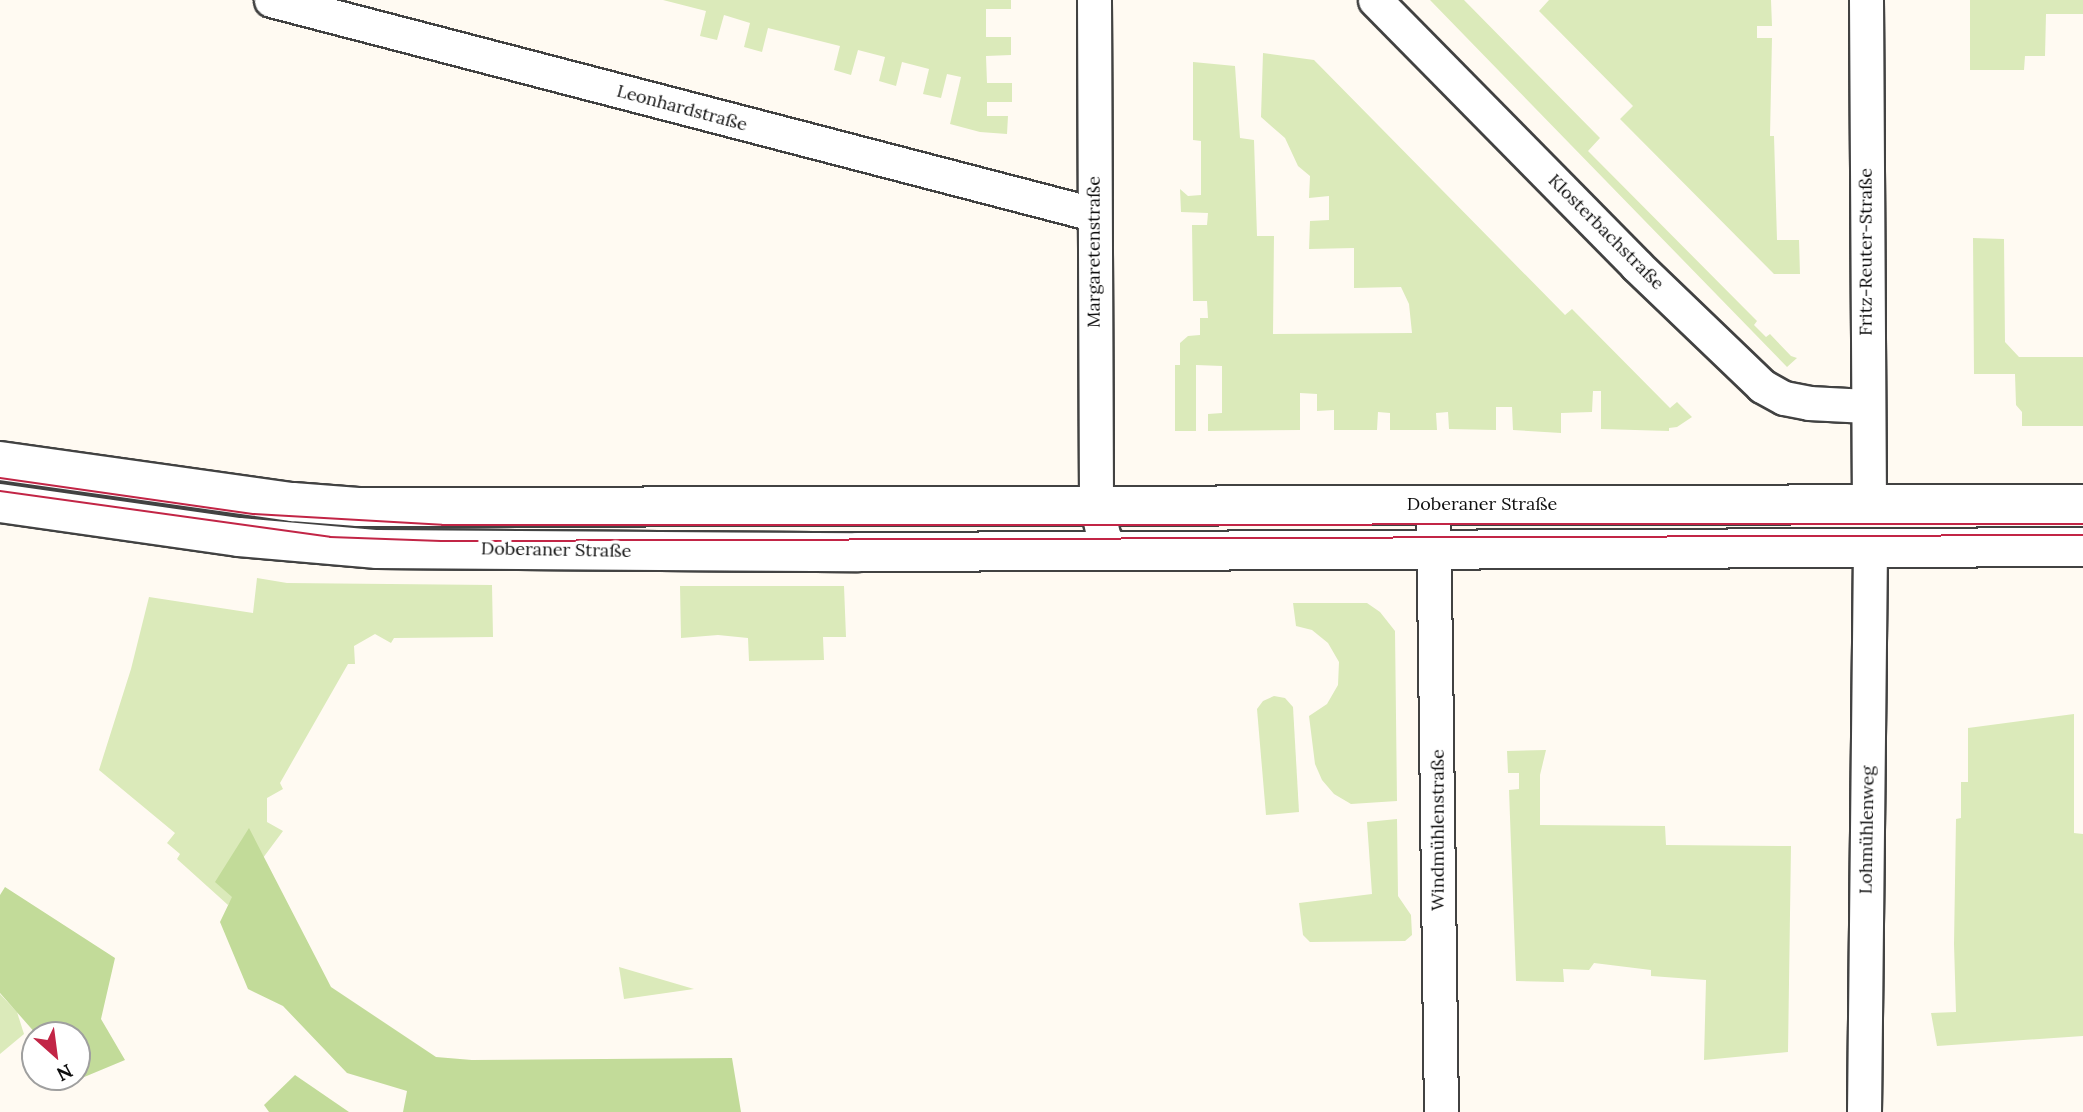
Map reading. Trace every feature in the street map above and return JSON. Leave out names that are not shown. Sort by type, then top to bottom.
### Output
[{"type":"street","name":"Leonhardstraße","points":[[271,0],[305,4],[1093,214]]},
{"type":"street","name":"Margaretenstraße","points":[[1094,0],[1096,504]]},
{"type":"street","name":"Klosterbachstraße","points":[[1376,0],[1636,265],[1762,386],[1784,398],[1809,403],[1867,406]]},
{"type":"street","name":"Fritz-Reuter-Straße","points":[[1866,0],[1869,503]]},
{"type":"street","name":"Doberaner Straße","points":[[0,461],[293,502],[358,507],[2083,504]]},
{"type":"street","name":"Doberaner Straße","points":[[0,503],[239,537],[377,549],[790,552],[2083,547]]},
{"type":"street","points":[[1869,503],[1870,547]]},
{"type":"street","points":[[1096,504],[1104,538],[1114,550]]},
{"type":"street","name":"Windmühlenstraße","points":[[1433,504],[1441,1112]]},
{"type":"street","name":"Lohmühlenweg","points":[[1864,1112],[1870,547]]},
{"type":"green space","points":[[663,0],[1011,0],[1011,9],[986,9],[986,37],[1011,37],[1011,55],[986,56],[987,83],[1012,83],[1012,102],[987,102],[987,116],[1008,116],[1007,134],[980,132],[950,124],[961,77],[947,74],[941,98],[923,94],[929,69],[902,62],[896,86],[879,81],[885,57],[858,50],[851,75],[834,70],[840,46],[768,28],[762,52],[744,47],[750,23],[724,15],[717,40],[700,36],[706,11]]},
{"type":"green space","points":[[1430,0],[1464,0],[1600,138],[1588,151],[1757,321],[1754,325],[1766,337],[1770,334],[1791,356],[1797,358],[1787,367]]},
{"type":"green space","points":[[1549,0],[1771,0],[1772,26],[1757,26],[1757,38],[1772,38],[1770,136],[1774,136],[1777,240],[1799,240],[1800,274],[1774,274],[1620,119],[1633,106],[1539,11]]},
{"type":"green space","points":[[1970,0],[2083,0],[2083,14],[2046,14],[2045,56],[2025,56],[2024,70],[1970,70]]},
{"type":"green space","points":[[1263,53],[1314,60],[1565,315],[1572,309],[1670,408],[1677,402],[1692,417],[1677,427],[1669,428],[1669,431],[1601,429],[1601,391],[1593,391],[1592,412],[1561,413],[1561,433],[1513,430],[1512,407],[1496,407],[1496,430],[1449,429],[1448,412],[1436,413],[1437,430],[1390,430],[1390,413],[1378,412],[1377,430],[1334,430],[1334,410],[1317,411],[1317,394],[1300,393],[1300,430],[1208,431],[1208,414],[1222,413],[1222,366],[1196,365],[1196,431],[1175,431],[1175,365],[1180,365],[1180,343],[1188,336],[1200,335],[1200,318],[1208,318],[1207,301],[1193,301],[1192,225],[1207,225],[1208,213],[1181,212],[1180,189],[1188,196],[1201,195],[1201,141],[1193,140],[1193,62],[1235,66],[1240,138],[1254,140],[1257,236],[1274,236],[1273,334],[1412,333],[1409,304],[1401,287],[1354,288],[1354,248],[1309,249],[1310,221],[1329,220],[1329,196],[1309,198],[1310,176],[1298,166],[1285,138],[1261,117]]},
{"type":"green space","points":[[1973,238],[2004,239],[2005,342],[2019,357],[2083,357],[2083,426],[2022,426],[2022,412],[2016,405],[2015,374],[1974,374]]},
{"type":"green space","points":[[257,578],[287,583],[492,585],[493,637],[394,638],[391,643],[375,634],[354,646],[355,664],[348,664],[280,783],[283,789],[267,798],[267,822],[283,831],[228,905],[177,859],[180,854],[167,843],[175,833],[99,770],[131,669],[149,597],[253,613]]},
{"type":"green space","points":[[680,586],[844,586],[846,637],[823,637],[824,660],[749,661],[748,638],[718,635],[681,638]]},
{"type":"green space","points":[[1293,603],[1367,603],[1380,612],[1395,631],[1397,801],[1351,804],[1334,794],[1322,780],[1315,764],[1309,716],[1327,704],[1338,685],[1339,662],[1328,643],[1312,630],[1296,626]]},
{"type":"green space","points":[[1274,696],[1285,698],[1293,707],[1299,812],[1266,815],[1257,709],[1263,701]]},
{"type":"green space","points":[[2074,714],[2074,833],[2083,834],[2083,1036],[1937,1046],[1931,1013],[1956,1012],[1956,819],[1961,818],[1961,782],[1968,782],[1968,728]]},
{"type":"green space","points":[[1546,750],[1540,775],[1540,825],[1665,826],[1666,845],[1791,846],[1788,1052],[1704,1060],[1706,980],[1651,976],[1651,970],[1594,963],[1589,970],[1563,969],[1564,982],[1516,981],[1509,790],[1519,789],[1519,773],[1508,773],[1507,751]]},
{"type":"green space","points":[[1397,819],[1398,896],[1411,915],[1412,935],[1405,941],[1310,942],[1303,935],[1299,903],[1372,894],[1367,822]]},
{"type":"green space","points":[[249,828],[331,987],[436,1057],[472,1060],[732,1058],[741,1112],[403,1112],[407,1091],[347,1073],[283,1006],[248,989],[220,922],[232,897],[215,882]]},
{"type":"green space","points":[[5,887],[115,958],[101,1019],[125,1060],[91,1074],[91,1021],[25,1021],[0,993],[0,895]]},
{"type":"green space","points":[[619,967],[694,989],[624,999]]},
{"type":"green space","points":[[0,994],[17,1012],[21,1036],[0,1054]]},
{"type":"green space","points":[[295,1075],[349,1112],[269,1112],[264,1105]]},
{"type":"tram line","points":[[0,478],[254,514],[442,525],[2083,524]]},
{"type":"tram line","points":[[0,491],[330,537],[441,541],[2083,535]]}]
